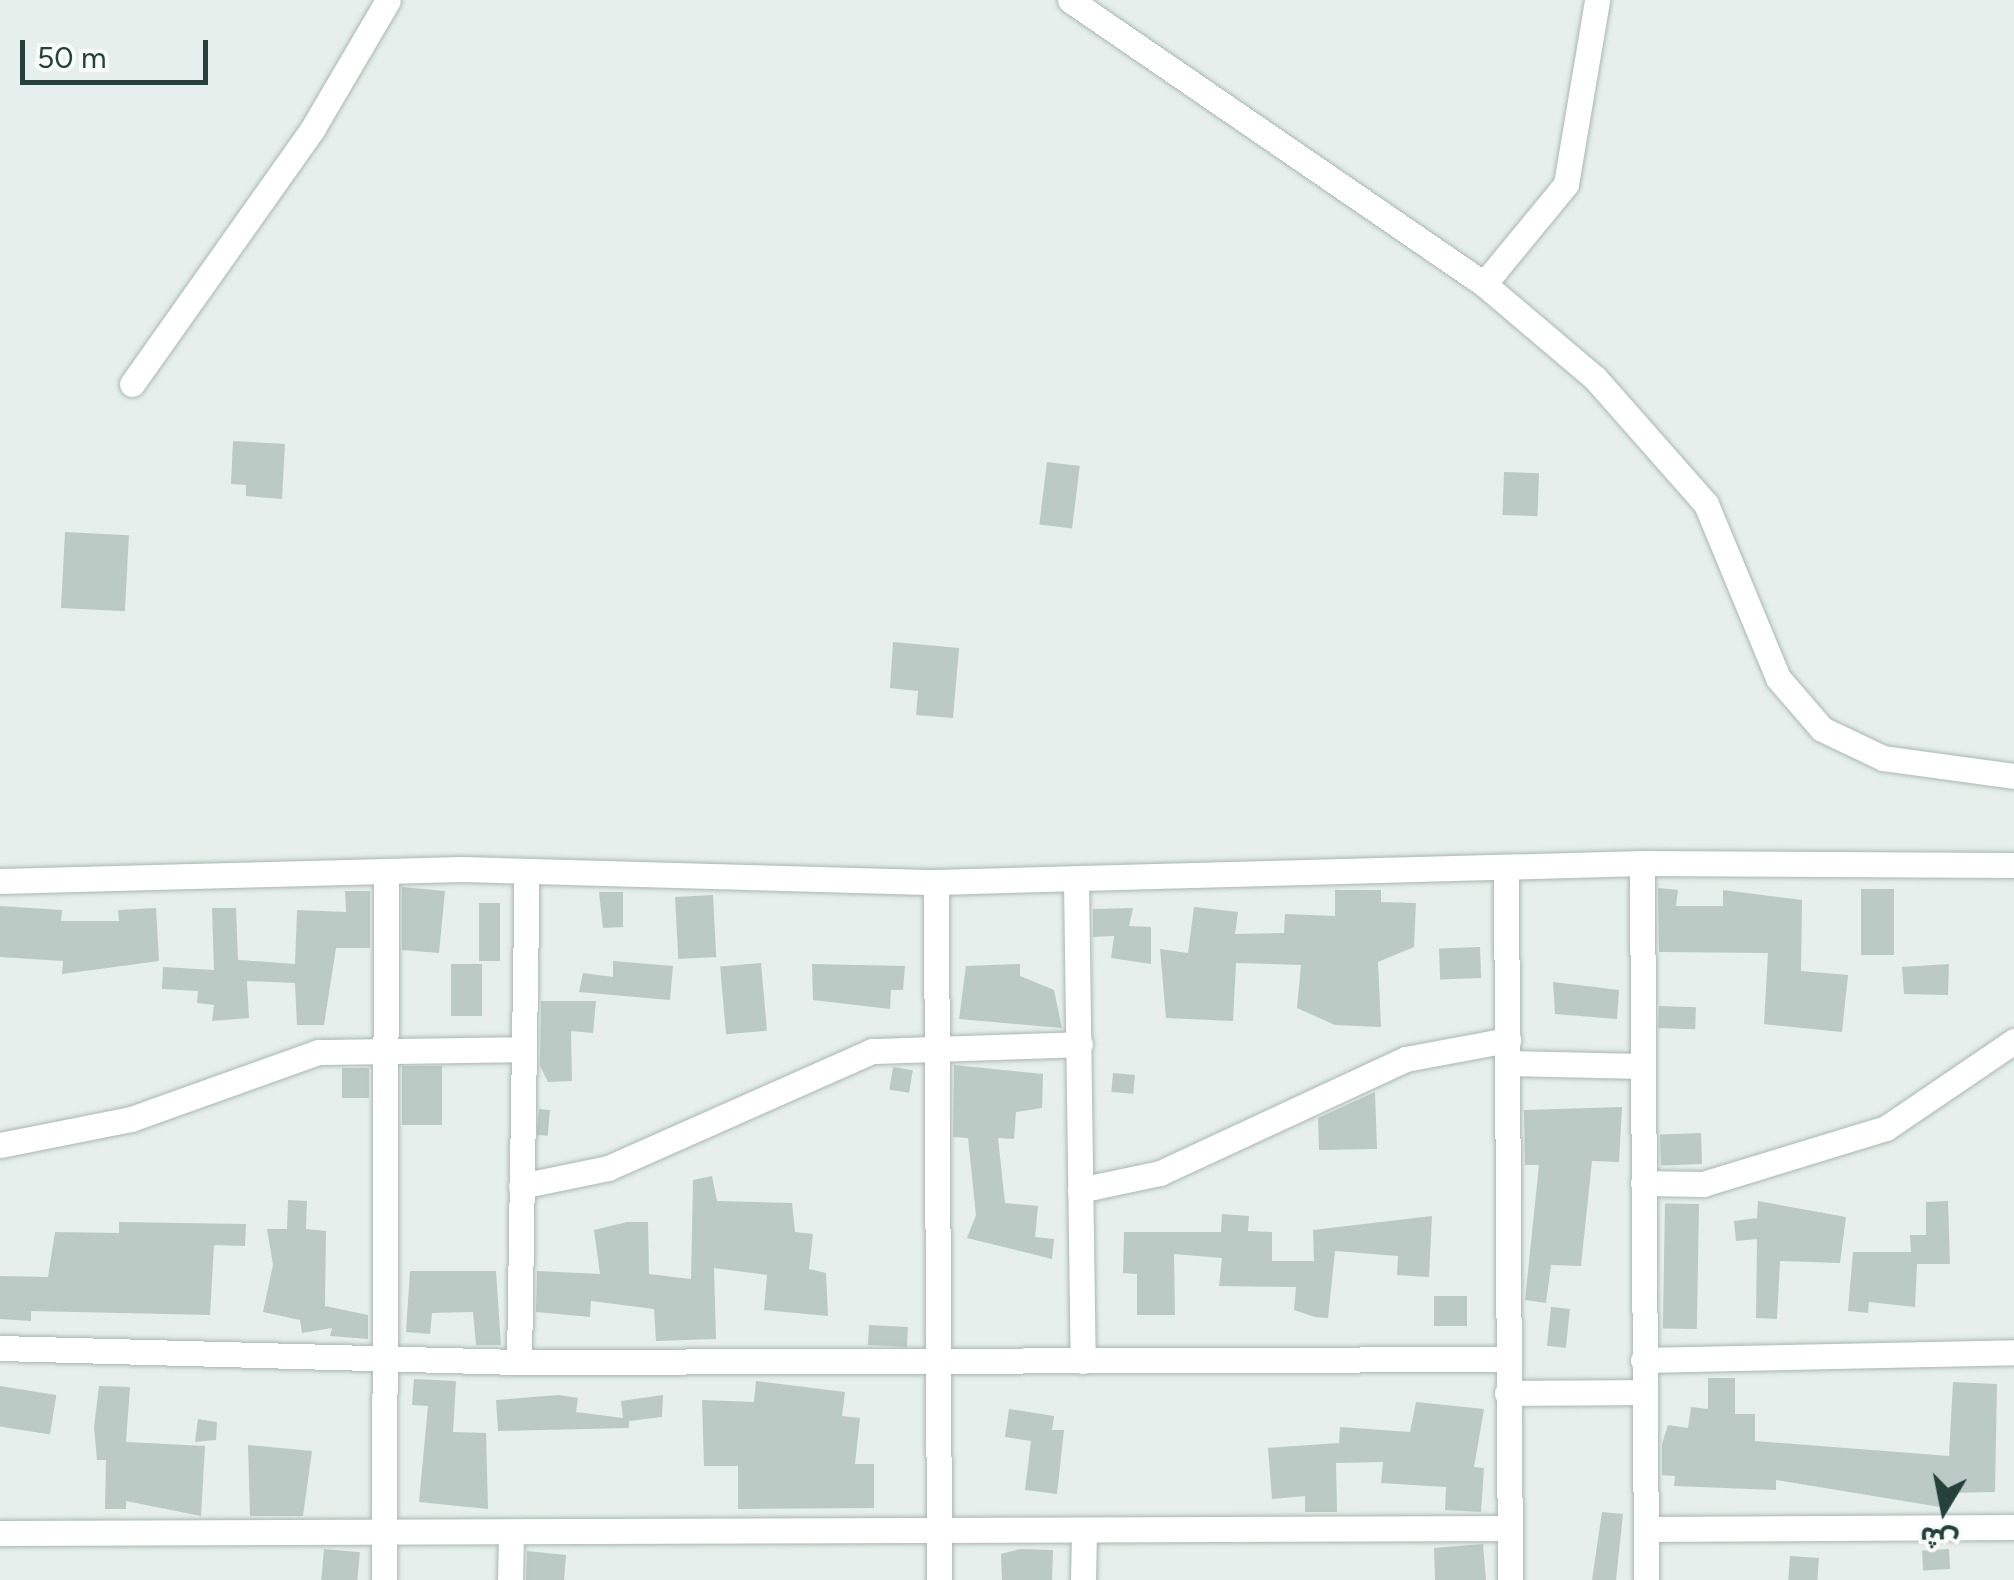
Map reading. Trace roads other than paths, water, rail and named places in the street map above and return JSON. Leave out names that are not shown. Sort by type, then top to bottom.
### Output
[{"type":"street","points":[[132,384],[313,128],[388,0]]},
{"type":"street","points":[[1070,0],[1484,284],[1667,452],[1731,550],[1778,678],[1822,729],[1883,758],[2014,776]]},
{"type":"street","points":[[1484,284],[1566,184],[1597,0]]},
{"type":"street","points":[[1642,864],[1646,1580]]},
{"type":"street","points":[[0,881],[527,872],[936,882],[1642,864],[2014,865]]},
{"type":"street","points":[[1506,868],[1505,1359],[1510,1580]]},
{"type":"street","points":[[520,1362],[527,872]]},
{"type":"street","points":[[384,1580],[386,877]]},
{"type":"street","points":[[1076,880],[1083,1360]]},
{"type":"street","points":[[936,882],[935,1364],[939,1580]]},
{"type":"street","points":[[1643,1183],[1703,1184],[1886,1128],[2014,1041]]},
{"type":"street","points":[[521,1186],[608,1168],[872,1051],[1080,1044]]},
{"type":"street","points":[[0,1145],[131,1120],[318,1052],[522,1049]]},
{"type":"street","points":[[1080,1190],[1160,1173],[1406,1059],[1508,1051],[1642,1066]]},
{"type":"street","points":[[0,1348],[520,1362],[935,1364],[1505,1359]]},
{"type":"street","points":[[1643,1360],[2014,1352]]},
{"type":"street","points":[[1507,1394],[1642,1392]]},
{"type":"street","points":[[1646,1529],[2014,1527]]},
{"type":"street","points":[[0,1533],[939,1534],[1510,1528]]},
{"type":"street","points":[[1083,1580],[1084,1532]]},
{"type":"street","points":[[510,1580],[511,1535]]}]
